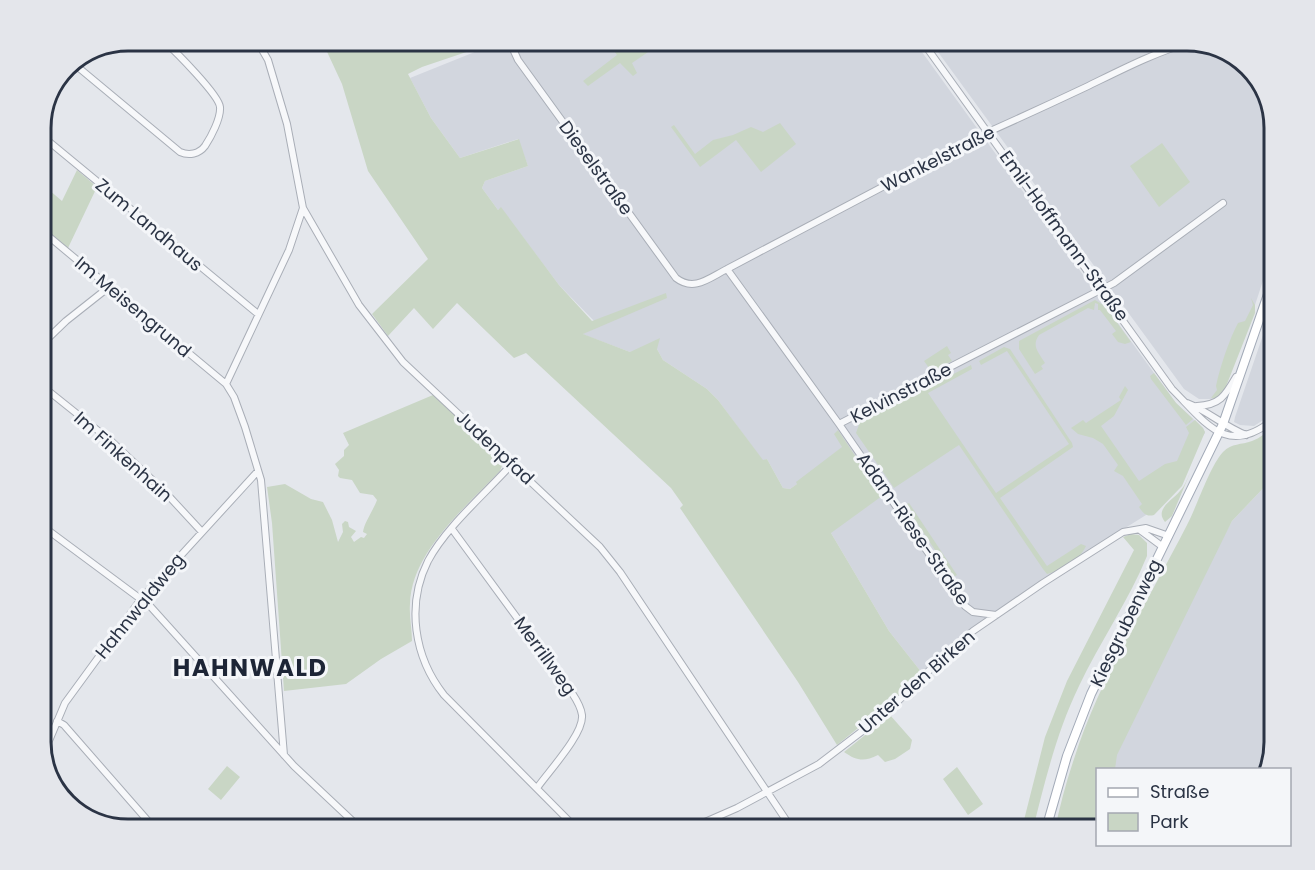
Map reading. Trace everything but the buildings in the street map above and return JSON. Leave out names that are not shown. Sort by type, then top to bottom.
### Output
[{"type":"main road","name":"Kiesgrubenweg","points":[[1049,819],[1066,756],[1091,694],[1130,610],[1221,428],[1264,306]]},
{"type":"street","points":[[79,68],[180,152],[196,153],[208,141],[220,115],[220,107],[213,94],[174,51]]},
{"type":"street","name":"Judenpfad","points":[[263,51],[268,60],[287,124],[303,208],[353,296],[387,343],[420,378],[600,547],[624,579],[784,819]]},
{"type":"street","name":"Dieselstraße","points":[[514,51],[518,60],[676,278],[688,285]]},
{"type":"street","name":"Emil-Hoffmann-Straße","points":[[930,51],[1172,389],[1192,412],[1221,428]]},
{"type":"street","name":"Wankelstraße","points":[[688,285],[696,284],[727,269],[989,132],[1163,51]]},
{"type":"street","name":"Zum Landhaus","points":[[51,143],[258,314]]},
{"type":"street","name":"Kelvinstraße","points":[[727,269],[839,424],[1102,290],[1223,203]]},
{"type":"street","points":[[284,755],[261,480],[245,427],[234,397],[226,384],[289,250],[303,208]]},
{"type":"street","name":"Im Meisengrund","points":[[51,238],[226,384]]},
{"type":"street","points":[[51,335],[109,287]]},
{"type":"street","points":[[1195,406],[1217,402],[1224,397],[1244,363]]},
{"type":"street","name":"Im Finkenhain","points":[[51,393],[111,441],[165,492],[202,532]]},
{"type":"street","name":"Emil-Hoffmann-Straße","points":[[1185,402],[1195,406],[1230,437],[1247,435],[1264,427]]},
{"type":"street","name":"Adam-Riese-Straße","points":[[839,424],[965,606],[973,612],[997,615]]},
{"type":"street","points":[[512,464],[452,529],[429,560],[418,593],[416,625],[424,661],[433,681],[567,819]]},
{"type":"street","name":"Hahnwaldweg","points":[[51,736],[65,704],[141,599],[258,471]]},
{"type":"street","name":"Unter den Birken","points":[[711,819],[802,775],[857,736],[895,705],[950,650],[997,615],[1123,532],[1146,528],[1169,536]]},
{"type":"street","name":"Merrillweg","points":[[452,529],[579,705],[582,715],[580,727],[537,788]]},
{"type":"street","points":[[1140,530],[1163,547]]},
{"type":"street","points":[[51,532],[141,599],[284,755],[350,819]]},
{"type":"street","points":[[57,721],[64,725],[145,819]]},
{"type":"shaded area","points":[[477,51],[921,51],[1176,403],[1203,428],[1205,433],[1146,515],[1055,572],[922,673],[889,631],[831,533],[848,449],[790,489],[783,488],[767,459],[763,461],[718,400],[707,389],[663,360],[657,349],[630,352],[582,334],[599,326],[559,285],[501,208],[498,210],[482,188],[485,181],[528,166],[518,139],[460,158],[431,118],[410,78]]},
{"type":"shaded area","points":[[937,51],[1197,52],[1230,64],[1251,85],[1261,108],[1264,128],[1264,278],[1255,305],[1216,397],[1199,399],[1184,389]]},
{"type":"shaded area","points":[[1264,332],[1264,420],[1254,426],[1240,425],[1234,422]]},
{"type":"shaded area","points":[[1264,487],[1264,742],[1259,768],[1099,768],[1232,521]]},
{"type":"green space","points":[[327,51],[469,51],[408,74],[431,118],[460,158],[519,139],[528,166],[485,181],[482,188],[498,210],[501,207],[559,285],[592,321],[666,293],[667,298],[583,334],[630,352],[660,338],[657,349],[663,360],[707,389],[718,400],[763,460],[767,459],[783,488],[790,489],[842,447],[834,434],[838,430],[882,496],[831,533],[889,631],[922,673],[898,696],[837,745],[798,682],[680,508],[683,505],[671,488],[526,353],[514,358],[457,303],[433,329],[414,308],[388,336],[372,314],[428,259],[368,171],[342,84]]},
{"type":"green space","points":[[614,51],[650,51],[632,63],[637,73],[633,76],[620,63],[588,86],[583,81],[617,55]]},
{"type":"green space","points":[[780,123],[796,144],[761,172],[736,140],[700,167],[671,127],[674,125],[695,154],[713,140],[751,127],[763,132]]},
{"type":"green space","points":[[1162,143],[1190,182],[1159,207],[1130,166]]},
{"type":"green space","points":[[77,170],[97,187],[68,248],[51,234],[51,192],[62,201]]},
{"type":"green space","points":[[1251,298],[1255,305],[1255,313],[1225,389],[1215,399],[1211,398],[1217,390],[1216,386],[1228,345],[1238,323],[1245,321],[1253,305]]},
{"type":"green space","points":[[1095,300],[1105,306],[1131,342],[1125,344],[1118,342],[1112,334],[1116,331],[1098,310],[1098,304],[1095,303],[1094,310],[1088,308],[1039,335],[1036,346],[1045,363],[1041,366],[1043,369],[1035,374],[1019,349],[1019,341]]},
{"type":"green space","points":[[947,346],[951,353],[948,355],[952,361],[932,372],[924,361]]},
{"type":"green space","points":[[1004,347],[1010,349],[1073,447],[1000,498],[1047,566],[1081,544],[1086,546],[1070,564],[1047,574],[959,445],[894,488],[856,433],[860,422],[971,365],[972,369],[928,393],[996,493],[1069,444],[1007,351],[981,365],[979,361]]},
{"type":"green space","points":[[1154,373],[1176,403],[1193,419],[1186,425],[1151,379],[1150,376]]},
{"type":"green space","points":[[1125,386],[1128,390],[1114,416],[1101,426],[1139,481],[1165,464],[1177,461],[1189,433],[1186,427],[1195,420],[1205,432],[1182,486],[1154,515],[1147,515],[1140,509],[1142,504],[1123,476],[1114,471],[1118,465],[1103,444],[1093,438],[1078,434],[1071,428],[1083,420],[1086,423],[1121,400],[1119,397]]},
{"type":"green space","points":[[433,395],[504,460],[500,471],[443,531],[420,566],[413,585],[410,604],[412,641],[381,659],[346,684],[284,691],[272,523],[267,487],[285,484],[311,499],[323,502],[332,520],[338,542],[343,532],[342,524],[345,521],[356,531],[351,537],[354,542],[361,537],[364,538],[367,534],[363,532],[364,528],[377,500],[373,495],[360,493],[352,480],[338,476],[339,470],[335,464],[344,456],[344,450],[349,445],[343,433]]},
{"type":"green space","points":[[1264,434],[1264,487],[1232,521],[1117,755],[1115,768],[1096,768],[1096,819],[1057,819],[1084,729],[1126,640],[1187,525],[1213,467],[1226,449],[1255,440]]},
{"type":"green space","points":[[1185,485],[1172,516],[1165,522],[1162,513],[1166,505]]},
{"type":"green space","points":[[909,503],[957,575],[953,577],[905,505]]},
{"type":"green space","points":[[1131,534],[1139,535],[1147,543],[1147,556],[1132,589],[1071,703],[1052,756],[1036,819],[1024,819],[1045,737],[1067,681],[1134,550],[1123,537]]},
{"type":"green space","points":[[890,715],[912,740],[910,749],[895,759],[885,762],[878,755],[861,760],[844,752]]},
{"type":"green space","points":[[227,766],[240,777],[221,800],[208,789]]},
{"type":"green space","points":[[957,767],[983,804],[968,815],[943,779]]},
{"type":"district","name":"HAHNWALD","points":[[250,668]]}]
